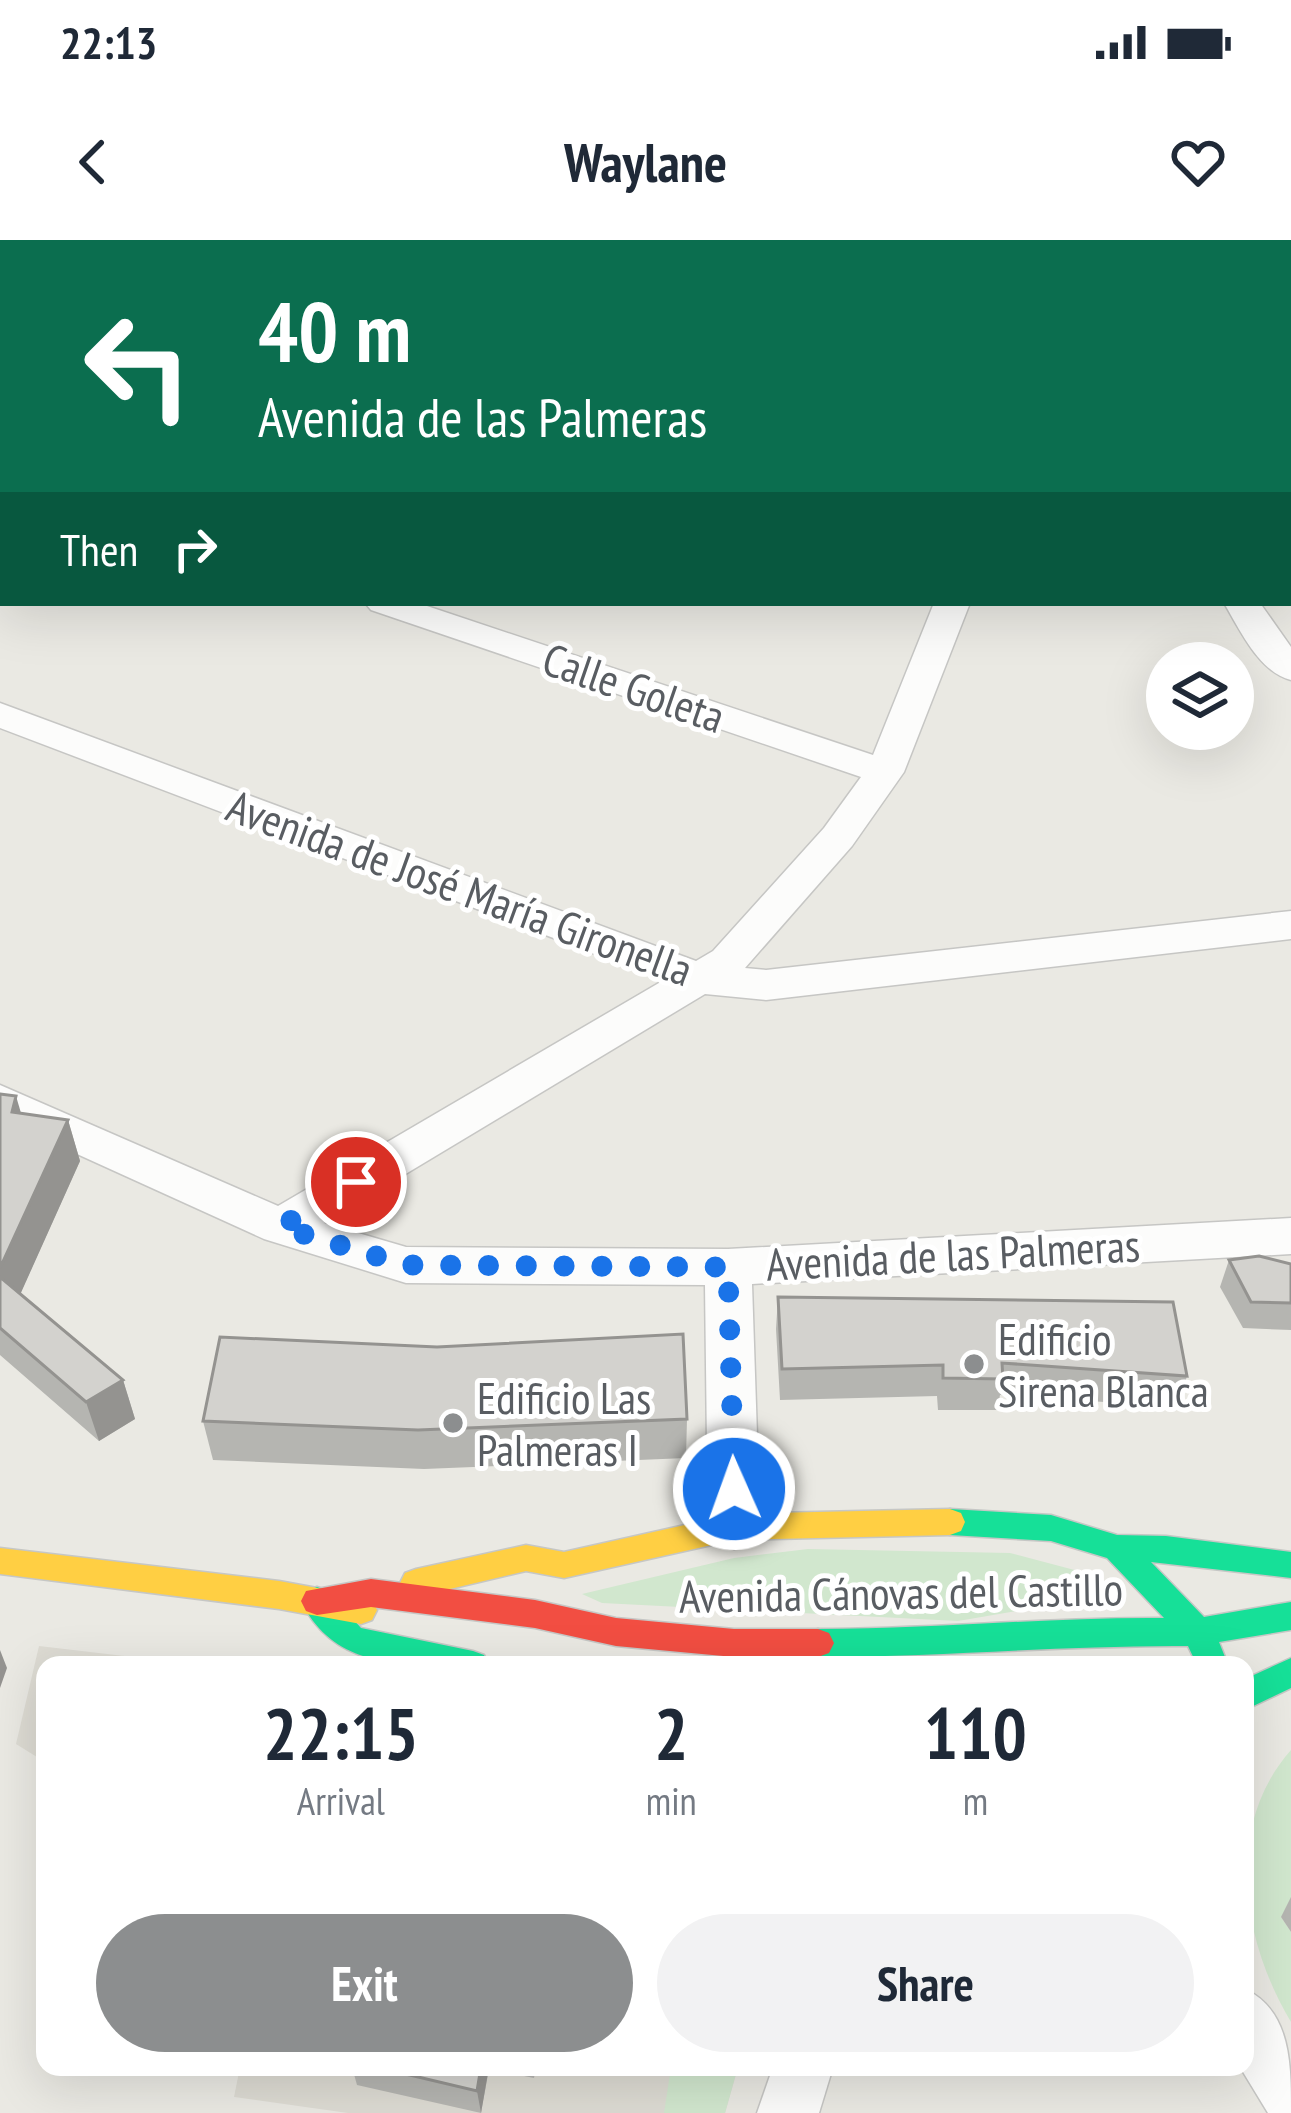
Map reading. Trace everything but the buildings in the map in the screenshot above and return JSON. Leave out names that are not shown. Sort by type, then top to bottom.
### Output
[{"type":"main road","name":"Avenida Cánovas del Castillo","points":[[317,1600],[371,1593],[526,1558],[564,1565],[734,1527],[980,1521],[1052,1528],[1117,1548],[1198,1632],[1208,1656]]},
{"type":"main road","points":[[1117,1548],[1166,1549],[1291,1565]]},
{"type":"main road","name":"Avenida Cánovas del Castillo","points":[[0,1561],[317,1600],[475,1636]]},
{"type":"main road","points":[[542,1651],[536,1614],[542,1594],[564,1565]]},
{"type":"main road","name":"Avenida Cánovas del Castillo","points":[[371,1593],[536,1614],[616,1632],[734,1643],[902,1643],[1064,1631],[1198,1632],[1291,1616]]},
{"type":"main road","points":[[317,1600],[352,1640],[429,1656]]},
{"type":"main road","name":"Avenida Cánovas del Castillo","points":[[1239,1656],[1291,1645]]},
{"type":"main road","points":[[1254,1690],[1291,1672]]},
{"type":"street","name":"Calle Goleta","points":[[392,606],[884,772]]},
{"type":"street","points":[[280,1227],[728,961],[792,891],[884,772],[951,606]]},
{"type":"street","points":[[1244,606],[1262,637],[1291,669]]},
{"type":"street","name":"Avenida de José María Gironella","points":[[0,715],[704,979],[766,985],[1291,925]]},
{"type":"street","name":"Avenida de las Palmeras","points":[[0,1101],[280,1227],[406,1265],[728,1267],[1291,1236]]},
{"type":"street","points":[[728,1267],[734,1527]]},
{"type":"street","points":[[1254,2034],[1291,2094]]},
{"type":"street","points":[[788,2113],[800,2076]]},
{"type":"shaded area","points":[[39,1646],[124,1656],[37,1656]]},
{"type":"shaded area","points":[[36,1659],[36,1756],[16,1744]]},
{"type":"shaded area","points":[[238,2076],[735,2076],[725,2113],[348,2113],[234,2097]]},
{"type":"green space","points":[[808,1549],[1010,1553],[1082,1572],[1092,1579],[1087,1599],[958,1621],[602,1603],[582,1594],[734,1558]]},
{"type":"green space","points":[[1291,1750],[1291,1911],[1281,1917],[1291,1932],[1291,2022],[1274,1990],[1254,1928],[1254,1818],[1269,1780]]},
{"type":"green space","points":[[670,2076],[735,2076],[725,2113],[664,2113]]},
{"type":"traffic: fast","points":[[950,1522],[1051,1528],[1117,1548],[1198,1632],[1209,1656]]},
{"type":"traffic: fast","points":[[1117,1548],[1166,1549],[1291,1565]]},
{"type":"traffic: fast","points":[[317,1601],[352,1640],[429,1656]]},
{"type":"traffic: fast","points":[[818,1643],[902,1643],[1064,1631],[1198,1632],[1291,1616]]},
{"type":"traffic: fast","points":[[1254,1690],[1291,1672]]},
{"type":"traffic: slow","points":[[416,1583],[526,1558],[564,1565],[734,1527],[950,1522]]},
{"type":"traffic: slow","points":[[0,1561],[279,1595],[361,1610]]},
{"type":"traffic: jam","points":[[317,1601],[371,1593],[535,1614],[616,1632],[734,1643],[818,1643]]},
{"type":"place","name":"Edificio Sirena Blanca","points":[[974,1364]]},
{"type":"place","name":"Edificio Las Palmeras I","points":[[453,1423]]},
{"type":"route","points":[[356,1182],[280,1227],[406,1265],[728,1267],[734,1489]]}]
